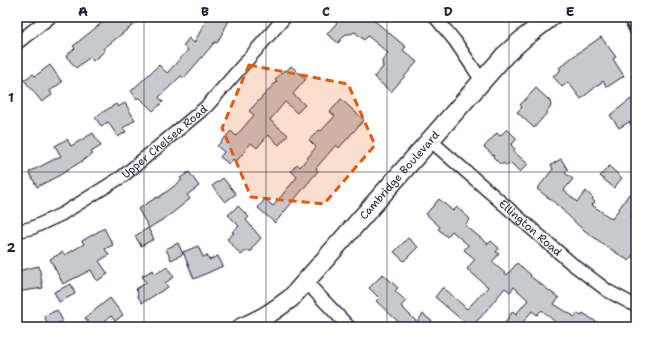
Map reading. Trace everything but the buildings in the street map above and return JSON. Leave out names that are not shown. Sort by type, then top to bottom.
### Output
[{"type":"street","points":[[17,43],[50,17]]},
{"type":"street","name":"Upper Chelsea Road","points":[[17,231],[32,228],[62,214],[123,176],[207,106],[285,17]]},
{"type":"street","points":[[435,17],[455,41],[482,81]]},
{"type":"street","name":"Cambridge Boulevard","points":[[242,327],[273,312],[291,298],[431,141],[505,55],[551,17]]},
{"type":"street","points":[[630,17],[636,30]]},
{"type":"street","name":"Ellington Road","points":[[431,141],[571,263],[608,291],[636,306]]},
{"type":"street","points":[[306,282],[349,327]]},
{"type":"highlighted area","points":[[249,65],[348,84],[375,145],[324,204],[251,197],[222,128]]}]
